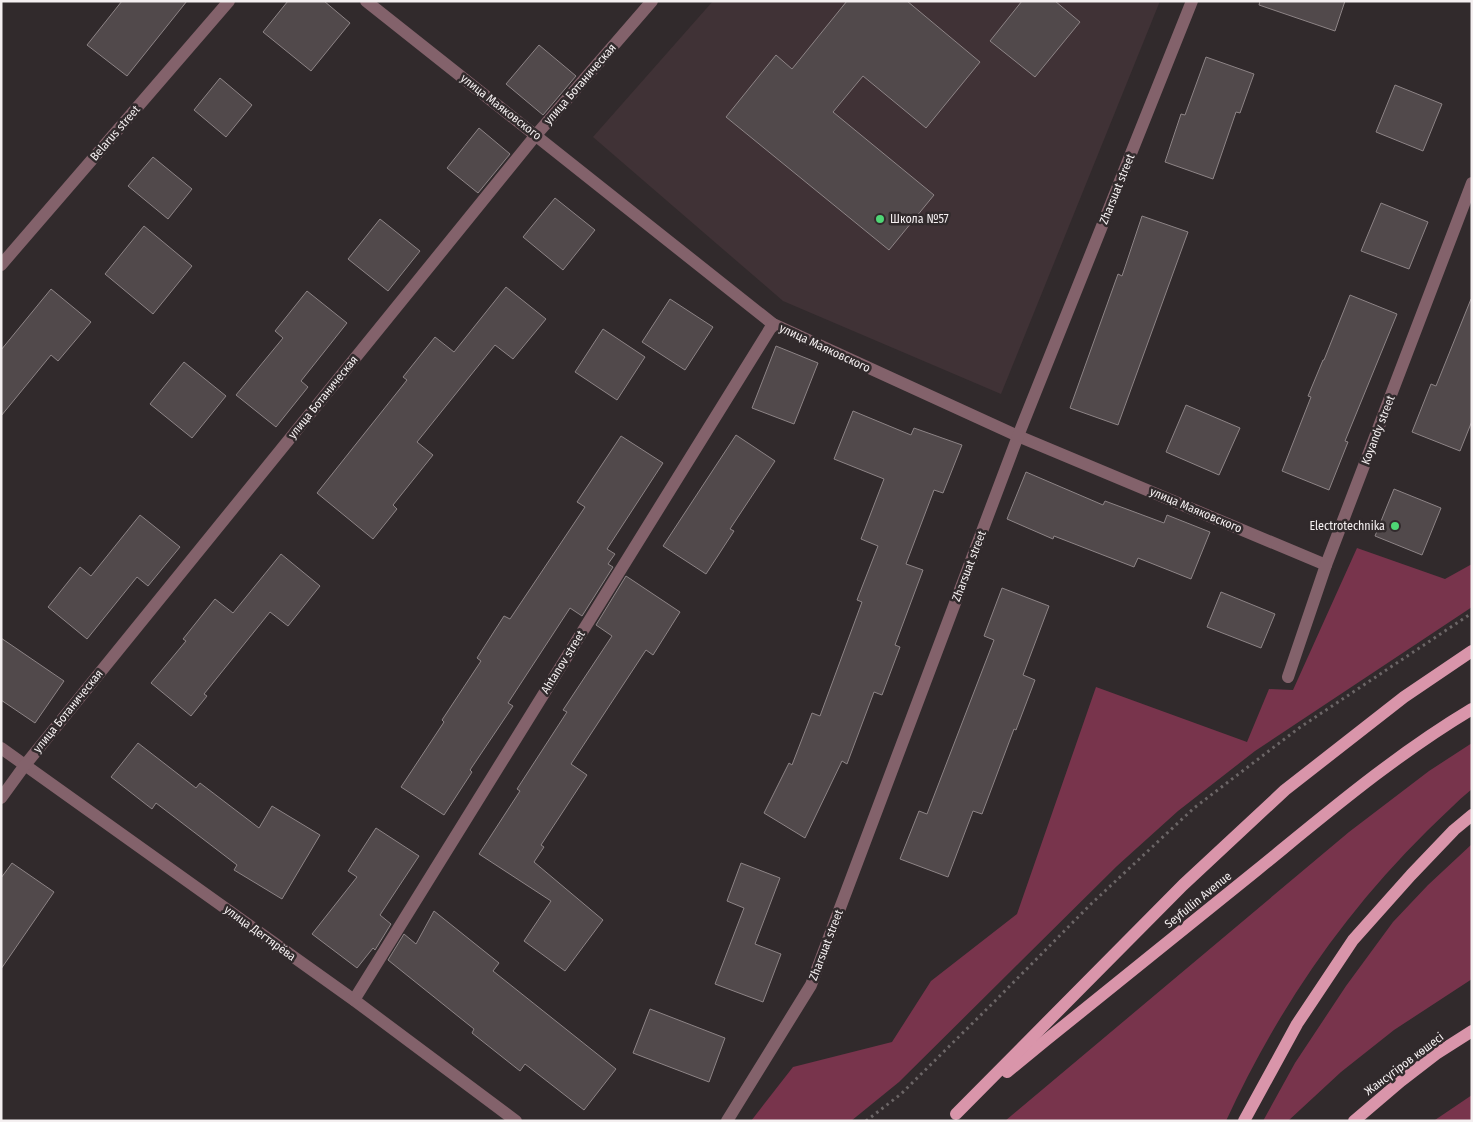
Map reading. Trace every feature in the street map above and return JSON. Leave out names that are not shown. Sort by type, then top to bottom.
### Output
[{"type":"main road","points":[[951,1117],[1183,885],[1285,790],[1404,697],[1472,651]]},
{"type":"main road","name":"Seyfullin Avenue","points":[[951,1117],[1372,778],[1439,729],[1472,709]]},
{"type":"main road","points":[[1244,1121],[1297,1024],[1353,940],[1411,875],[1454,830],[1472,815]]},
{"type":"main road","name":"Жансүгіров көшесі","points":[[1354,1121],[1429,1060],[1472,1031]]},
{"type":"street","name":"Belarus street","points":[[1,265],[228,1]]},
{"type":"street","name":"улица Маяковского","points":[[366,1],[773,324],[1018,436],[1326,565]]},
{"type":"street","name":"улица Ботаническая","points":[[1,798],[25,765],[536,135],[652,1]]},
{"type":"street","name":"Zharsuat street","points":[[727,1121],[811,986],[1018,436],[1192,1]]},
{"type":"street","name":"Koyandy street","points":[[1288,677],[1326,565],[1472,184]]},
{"type":"street","name":"Ahtanov street","points":[[354,1000],[773,324]]},
{"type":"street","name":"улица Дегтярёва","points":[[1,748],[354,1000],[516,1121]]},
{"type":"path","points":[[866,1121],[901,1094],[1091,904],[1194,808],[1299,728],[1472,613]]},
{"type":"shaded area","name":"Школа №57","points":[[713,1],[1160,1],[1001,394],[783,301],[593,137]]},
{"type":"shaded area","points":[[1357,548],[1445,579],[1472,564],[1472,607],[1255,751],[1178,811],[1117,866],[899,1082],[851,1121],[751,1121],[793,1067],[892,1042],[931,981],[1017,914],[1096,687],[1247,742],[1269,689],[1293,690]]},
{"type":"shaded area","points":[[1472,743],[1472,789],[1396,863],[1339,931],[1289,1003],[1226,1121],[1005,1121],[1349,832],[1429,771]]},
{"type":"shaded area","points":[[1472,844],[1472,979],[1394,1030],[1341,1072],[1288,1121],[1263,1121],[1295,1063],[1346,986],[1393,922],[1428,885]]},
{"type":"shaded area","points":[[1472,1095],[1472,1121],[1435,1121],[1435,1120]]},
{"type":"building","points":[[122,1],[187,1],[127,76],[87,45]]},
{"type":"building","points":[[288,1],[324,1],[350,23],[311,71],[263,32]]},
{"type":"building","name":"Школа №57","points":[[847,1],[907,1],[980,62],[926,128],[863,76],[833,112],[934,195],[889,250],[726,117],[776,55],[792,69]]},
{"type":"building","points":[[1022,1],[1055,1],[1080,22],[1035,77],[990,41]]},
{"type":"building","points":[[1260,1],[1345,1],[1335,31],[1259,5]]},
{"type":"building","points":[[539,45],[576,76],[543,115],[506,84]]},
{"type":"building","points":[[1206,57],[1254,74],[1240,113],[1236,112],[1213,179],[1165,162],[1181,114],[1185,115]]},
{"type":"building","points":[[220,78],[252,105],[226,137],[194,110]]},
{"type":"building","points":[[1395,85],[1442,104],[1423,151],[1376,132]]},
{"type":"building","points":[[479,128],[510,154],[478,193],[447,168]]},
{"type":"building","points":[[153,157],[192,189],[168,219],[128,186]]},
{"type":"building","points":[[555,198],[595,230],[563,270],[523,237]]},
{"type":"building","points":[[1381,203],[1428,222],[1409,269],[1361,251]]},
{"type":"building","points":[[1142,216],[1188,232],[1118,425],[1070,408],[1118,274],[1122,276]]},
{"type":"building","points":[[380,219],[420,251],[388,291],[348,259]]},
{"type":"building","points":[[144,226],[192,266],[153,314],[105,274]]},
{"type":"building","points":[[506,287],[546,319],[513,359],[495,345],[417,442],[433,455],[393,505],[397,509],[373,539],[317,493],[407,380],[403,377],[435,337],[454,352]]},
{"type":"building","points":[[51,289],[91,322],[58,361],[51,355],[1,416],[1,350]]},
{"type":"building","points":[[307,291],[347,323],[301,381],[308,387],[276,427],[236,395],[283,338],[275,331]]},
{"type":"building","points":[[1350,295],[1397,314],[1345,441],[1348,442],[1329,490],[1282,471],[1311,397],[1308,396]]},
{"type":"building","points":[[670,299],[713,327],[685,370],[642,342]]},
{"type":"building","points":[[1471,299],[1472,421],[1460,451],[1412,432],[1431,384],[1436,386]]},
{"type":"building","points":[[603,329],[645,357],[617,400],[575,372]]},
{"type":"building","points":[[776,346],[818,363],[794,424],[752,408]]},
{"type":"building","points":[[184,362],[226,396],[192,438],[150,404]]},
{"type":"building","points":[[1186,405],[1240,428],[1219,475],[1166,452]]},
{"type":"building","points":[[853,411],[911,435],[914,428],[962,445],[943,493],[934,490],[906,564],[923,570],[895,645],[900,647],[882,695],[874,692],[847,764],[842,761],[805,838],[764,813],[789,763],[792,765],[812,713],[820,716],[862,602],[857,600],[878,546],[861,539],[884,479],[834,459]]},
{"type":"building","points":[[736,435],[775,461],[730,529],[734,531],[706,574],[663,546]]},
{"type":"building","points":[[621,436],[663,463],[607,549],[615,554],[608,564],[613,567],[582,616],[570,608],[508,703],[513,706],[470,770],[472,772],[444,815],[401,787],[481,661],[477,658],[504,616],[510,619],[585,507],[577,502]]},
{"type":"building","points":[[1026,472],[1103,505],[1105,501],[1164,523],[1167,515],[1210,532],[1191,579],[1138,558],[1134,567],[1054,536],[1053,539],[1007,519]]},
{"type":"building","points":[[1394,489],[1441,508],[1422,555],[1375,536]]},
{"type":"building","points":[[140,515],[180,547],[148,586],[137,577],[87,639],[48,607],[80,567],[91,576]]},
{"type":"building","points":[[281,554],[320,586],[288,626],[270,612],[204,694],[207,696],[191,716],[151,683],[186,641],[183,639],[215,599],[233,613]]},
{"type":"building","points":[[626,576],[680,612],[653,655],[646,650],[571,764],[587,775],[541,845],[544,847],[534,862],[603,920],[565,971],[524,941],[551,901],[479,854],[520,791],[517,789],[567,712],[563,710],[612,636],[596,625]]},
{"type":"building","points":[[1002,588],[1049,606],[1023,675],[1035,680],[1016,730],[1014,729],[982,814],[973,811],[948,877],[900,859],[919,811],[927,814],[994,640],[984,636]]},
{"type":"building","points":[[1221,592],[1275,614],[1261,648],[1207,627]]},
{"type":"building","points":[[1,638],[64,681],[35,723],[1,700]]},
{"type":"building","points":[[138,743],[196,788],[200,783],[259,828],[272,806],[320,835],[282,899],[234,870],[237,865],[156,803],[152,809],[111,777]]},
{"type":"building","points":[[376,828],[419,856],[380,915],[391,924],[375,950],[373,948],[357,968],[312,934],[357,877],[348,871]]},
{"type":"building","points":[[12,863],[54,892],[1,969],[1,878]]},
{"type":"building","points":[[741,863],[780,878],[755,944],[781,954],[763,1002],[715,984],[744,908],[727,901]]},
{"type":"building","points":[[434,911],[499,963],[493,971],[616,1069],[584,1110],[525,1064],[520,1071],[472,1033],[474,1029],[388,960],[404,934],[416,944]]},
{"type":"building","points":[[650,1009],[725,1038],[709,1082],[633,1053]]},
{"type":"place","name":"Школа №57","points":[[880,219]]},
{"type":"place","name":"Electrotechnika","points":[[1395,526]]}]
